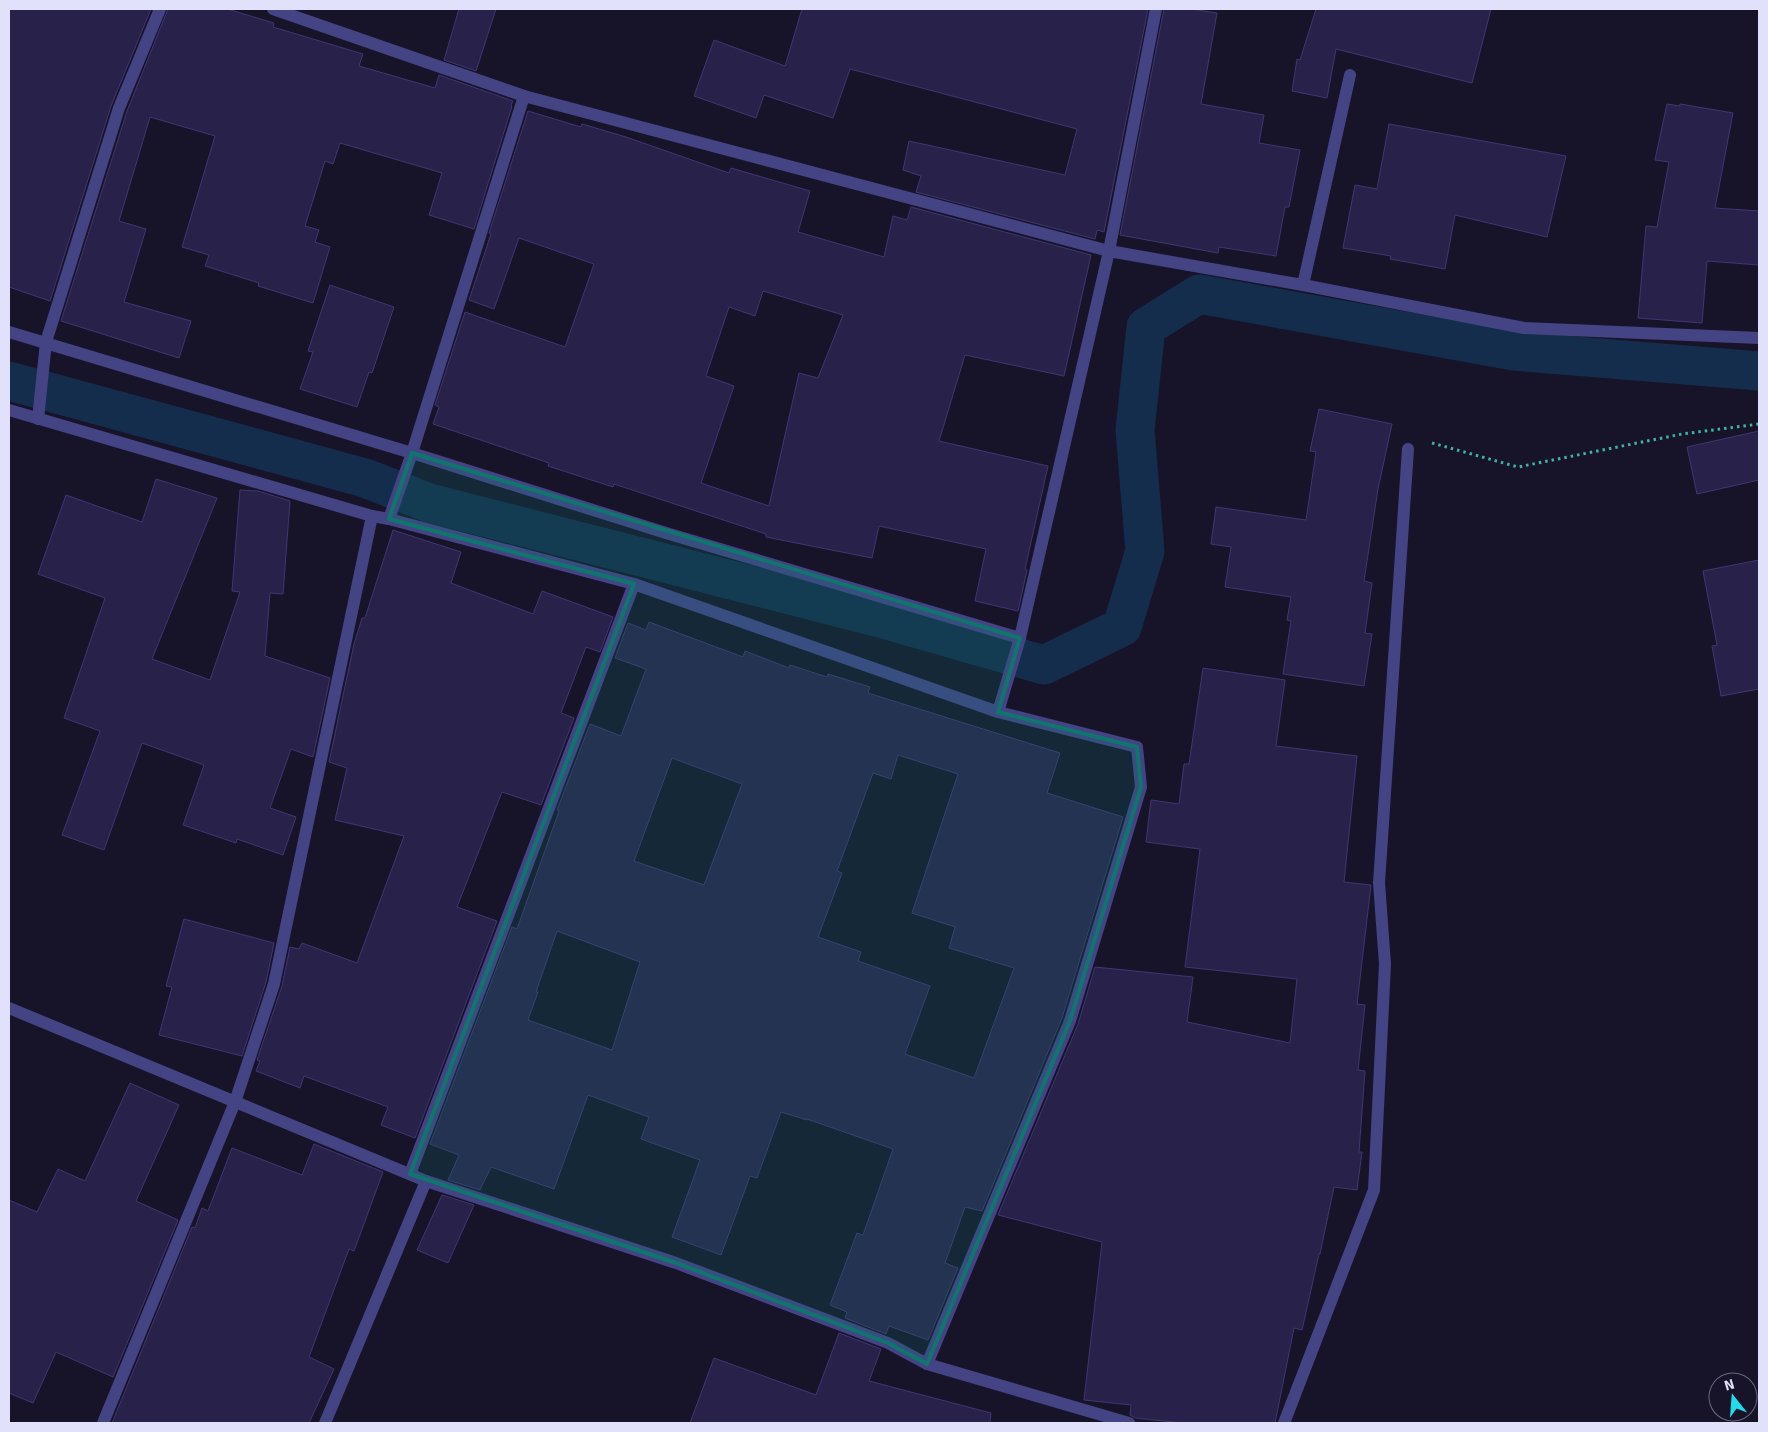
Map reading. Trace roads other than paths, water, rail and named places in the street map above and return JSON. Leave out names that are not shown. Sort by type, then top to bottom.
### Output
[{"type":"street","points":[[38,419],[46,342],[119,108],[160,9]]},
{"type":"street","points":[[273,9],[524,96],[1109,251],[1304,284],[1524,328],[1759,338]]},
{"type":"street","points":[[998,712],[1020,638],[1109,251],[1156,9]]},
{"type":"street","points":[[1304,284],[1350,75]]},
{"type":"street","points":[[389,519],[412,453],[524,96]]},
{"type":"street","points":[[9,332],[412,453],[666,533],[1020,638]]},
{"type":"street","points":[[9,410],[372,516],[634,584],[998,712],[1137,747],[1140,787],[1070,1021],[927,1364]]},
{"type":"street","points":[[1284,1423],[1374,1190],[1384,964],[1378,883],[1408,449]]},
{"type":"street","points":[[103,1423],[235,1102],[274,984],[372,516]]},
{"type":"street","points":[[410,1174],[634,584]]},
{"type":"street","points":[[9,1008],[426,1181],[676,1263],[888,1343],[927,1364],[1128,1423]]},
{"type":"street","points":[[325,1423],[426,1181]]},
{"type":"waterway","points":[[9,381],[365,478],[429,503],[880,618],[1044,665],[1122,627],[1145,551],[1135,430],[1146,327],[1199,294],[1514,351],[1759,371]]}]
